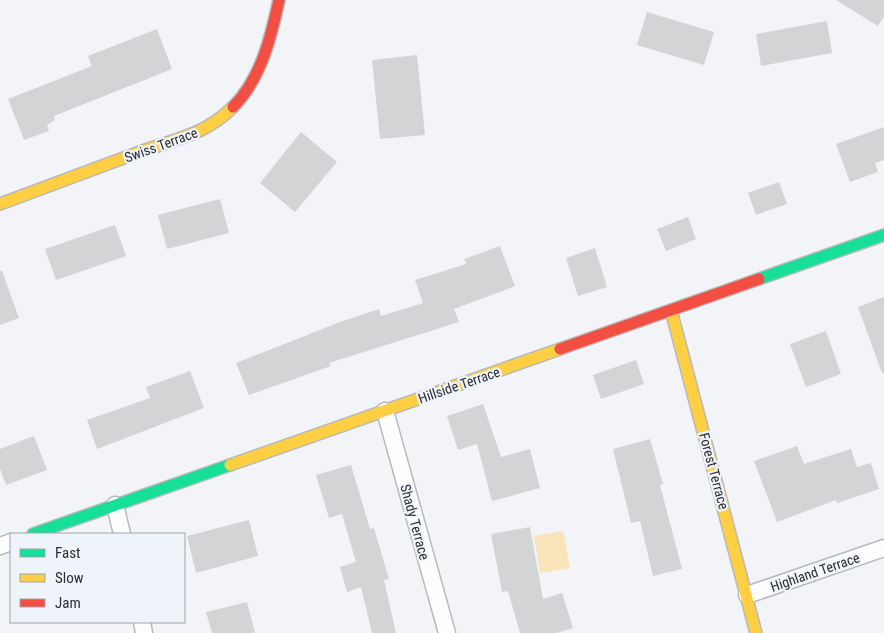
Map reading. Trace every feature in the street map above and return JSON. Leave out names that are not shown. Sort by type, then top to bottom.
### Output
[{"type":"street","name":"Swiss Terrace","points":[[0,204],[166,142],[192,135],[208,127],[230,110],[252,82],[263,62],[273,32],[279,0]]},
{"type":"street","name":"Hillside Terrace","points":[[36,533],[884,235]]},
{"type":"street","name":"Forest Terrace","points":[[671,310],[756,633]]},
{"type":"street","name":"Shady Terrace","points":[[385,410],[447,633]]},
{"type":"street","points":[[115,505],[122,533]]},
{"type":"street","name":"Highland Terrace","points":[[747,595],[884,548]]},
{"type":"shaded area","points":[[563,531],[570,568],[540,573],[534,536]]},
{"type":"building","points":[[836,0],[884,0],[884,16],[878,26]]},
{"type":"building","points":[[647,12],[714,32],[704,65],[637,45]]},
{"type":"building","points":[[827,21],[832,53],[761,66],[756,34]]},
{"type":"building","points":[[157,29],[172,69],[54,116],[55,120],[47,125],[49,131],[24,140],[8,99],[92,66],[88,56]]},
{"type":"building","points":[[417,55],[425,135],[380,139],[372,60]]},
{"type":"building","points":[[884,127],[884,160],[875,163],[878,172],[850,182],[836,144]]},
{"type":"building","points":[[301,132],[337,162],[295,212],[260,183]]},
{"type":"building","points":[[779,182],[787,204],[756,215],[748,193]]},
{"type":"building","points":[[220,199],[229,233],[167,249],[158,215]]},
{"type":"building","points":[[688,217],[696,239],[666,251],[657,229]]},
{"type":"building","points":[[115,225],[126,256],[56,280],[45,249]]},
{"type":"building","points":[[500,246],[515,286],[454,309],[459,322],[329,363],[331,366],[249,395],[236,363],[340,322],[379,309],[381,316],[423,303],[415,280],[466,264],[464,259]]},
{"type":"building","points":[[595,248],[607,287],[578,296],[566,258]]},
{"type":"building","points":[[0,271],[2,271],[19,318],[0,325]]},
{"type":"building","points":[[884,297],[884,373],[882,373],[858,307]]},
{"type":"building","points":[[826,331],[841,374],[806,387],[790,344]]},
{"type":"building","points":[[636,360],[644,384],[601,399],[593,375]]},
{"type":"building","points":[[190,371],[204,408],[97,449],[87,420],[150,398],[146,387]]},
{"type":"building","points":[[483,404],[501,457],[530,449],[540,488],[492,501],[477,444],[458,450],[447,416]]},
{"type":"building","points":[[34,436],[47,470],[6,485],[0,469],[0,449]]},
{"type":"building","points":[[650,439],[663,484],[660,485],[682,569],[653,576],[640,521],[631,523],[613,449]]},
{"type":"building","points":[[797,446],[804,464],[851,449],[857,467],[871,463],[879,489],[837,503],[836,500],[777,522],[754,461]]},
{"type":"building","points":[[351,465],[370,529],[374,528],[389,579],[384,580],[396,633],[372,633],[361,587],[347,592],[340,567],[356,562],[342,514],[329,518],[316,475]]},
{"type":"building","points":[[249,520],[258,556],[196,573],[187,536]]},
{"type":"building","points":[[530,527],[543,599],[562,593],[573,628],[557,633],[520,633],[508,591],[502,592],[491,534]]},
{"type":"building","points":[[247,602],[255,633],[212,633],[206,612]]},
{"type":"traffic: fast","points":[[759,279],[884,235]]},
{"type":"traffic: fast","points":[[36,533],[230,465]]},
{"type":"traffic: slow","points":[[0,204],[188,136],[222,117],[233,107]]},
{"type":"traffic: slow","points":[[671,310],[756,633]]},
{"type":"traffic: slow","points":[[230,465],[560,349]]},
{"type":"traffic: jam","points":[[233,107],[243,96],[258,71],[264,57],[279,0]]},
{"type":"traffic: jam","points":[[560,349],[759,279]]}]
